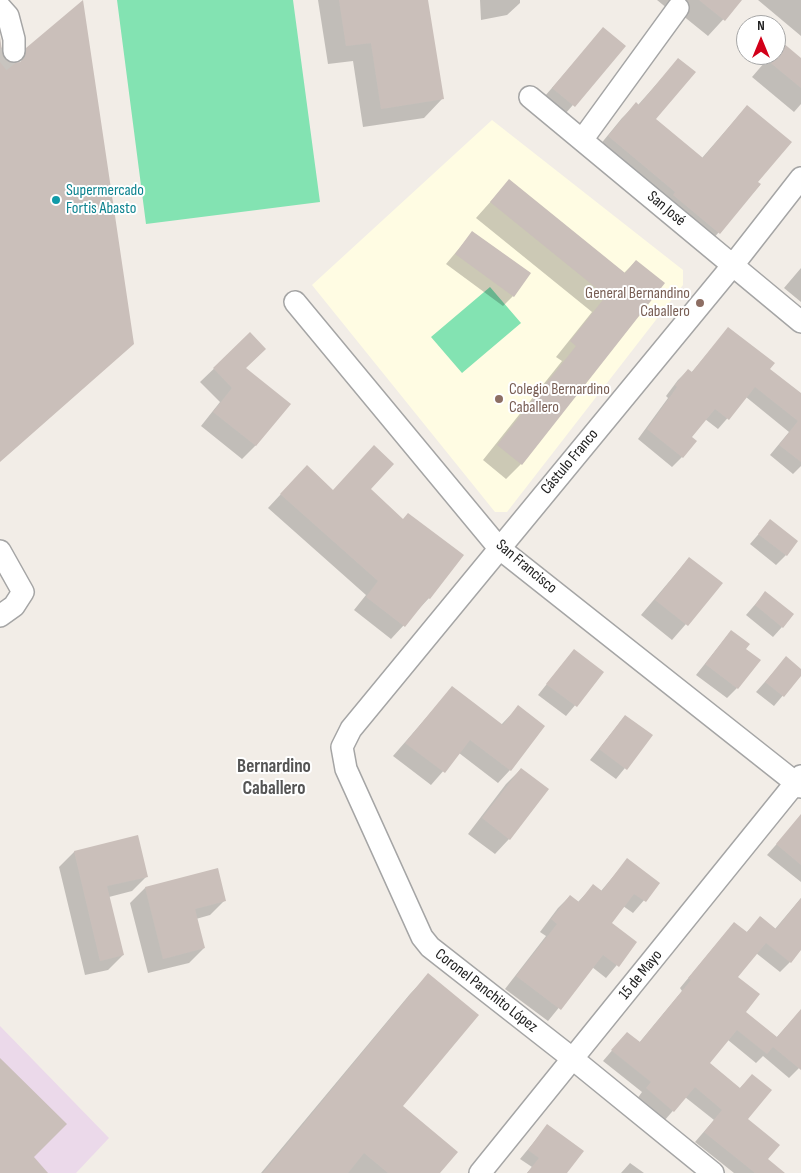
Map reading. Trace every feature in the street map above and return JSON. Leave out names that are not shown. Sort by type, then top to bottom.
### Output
[{"type":"street","points":[[0,7],[8,16],[14,39],[14,51]]},
{"type":"street","points":[[582,140],[678,8]]},
{"type":"street","name":"San José","points":[[530,97],[801,322]]},
{"type":"street","name":"Cástulo Franco","points":[[342,747],[351,729],[733,265],[801,178]]},
{"type":"street","name":"San Francisco","points":[[295,302],[499,548],[799,782]]},
{"type":"street","points":[[0,551],[24,592],[14,606],[0,616]]},
{"type":"street","name":"Coronel Panchito López","points":[[342,747],[346,769],[422,937],[430,947],[573,1058],[713,1173]]},
{"type":"street","name":"15 de Mayo","points":[[480,1173],[799,782]]},
{"type":"shaded area","name":"Colegio Bernardino Caballero","points":[[492,120],[683,270],[683,285],[507,512],[495,512],[312,285]]},
{"type":"shaded area","points":[[0,1026],[109,1138],[76,1173],[0,1173]]},
{"type":"green space","points":[[117,0],[293,0],[320,202],[146,224]]},
{"type":"green space","points":[[490,287],[521,323],[462,373],[431,337]]},
{"type":"building","name":"Supermercado Fortis Abasto","points":[[83,0],[134,344],[0,462],[0,37],[3,58],[14,63],[20,62],[25,57],[26,48]]},
{"type":"building","points":[[339,0],[428,0],[444,99],[381,109],[371,43],[346,46]]},
{"type":"building","points":[[699,0],[742,0],[725,21]]},
{"type":"building","points":[[603,27],[626,46],[575,107],[552,88]]},
{"type":"building","points":[[786,45],[801,58],[801,88],[773,65],[786,65]]},
{"type":"building","points":[[678,58],[696,72],[656,119],[703,158],[747,105],[792,142],[758,182],[761,184],[720,234],[673,195],[675,192],[608,136],[636,102],[639,105]]},
{"type":"building","points":[[509,179],[625,273],[636,260],[665,283],[522,465],[497,445],[576,346],[570,341],[606,296],[490,202]]},
{"type":"building","points":[[472,231],[531,273],[514,297],[455,254]]},
{"type":"building","points":[[728,327],[775,363],[770,369],[801,393],[801,462],[779,445],[798,421],[755,387],[729,420],[715,409],[692,437],[697,441],[683,458],[647,429],[677,387],[675,385],[688,369],[692,372]]},
{"type":"building","points":[[250,332],[266,349],[246,368],[291,404],[256,446],[213,412],[232,388],[213,368]]},
{"type":"building","points":[[374,445],[394,464],[371,489],[403,519],[408,513],[464,555],[430,599],[428,598],[405,627],[366,597],[378,581],[280,494],[307,465],[333,490]]},
{"type":"building","points":[[770,519],[798,541],[787,556],[758,534]]},
{"type":"building","points":[[689,557],[723,583],[688,626],[655,600]]},
{"type":"building","points":[[765,591],[794,614],[783,628],[755,605]]},
{"type":"building","points":[[731,630],[750,644],[746,649],[761,660],[738,689],[705,664]]},
{"type":"building","points":[[574,649],[604,672],[577,707],[546,684]]},
{"type":"building","points":[[786,656],[801,669],[801,676],[784,697],[765,682]]},
{"type":"building","points":[[452,686],[503,725],[518,705],[545,726],[511,771],[470,740],[445,773],[405,743]]},
{"type":"building","points":[[625,715],[653,735],[627,770],[599,749]]},
{"type":"building","points":[[521,768],[549,789],[510,840],[482,818]]},
{"type":"building","points":[[801,814],[801,865],[776,844]]},
{"type":"building","points":[[138,835],[148,877],[107,886],[124,955],[100,961],[74,851]]},
{"type":"building","points":[[627,858],[660,883],[646,902],[634,894],[612,923],[637,942],[619,967],[603,955],[561,1010],[516,976],[557,924],[551,919],[570,895],[579,902],[593,884],[602,891]]},
{"type":"building","points":[[218,868],[226,901],[195,909],[205,948],[163,959],[145,887]]},
{"type":"building","points":[[801,898],[801,950],[791,963],[766,943],[738,977],[760,994],[746,1012],[777,1037],[801,1009],[801,1070],[773,1047],[767,1054],[737,1030],[710,1063],[740,1088],[752,1074],[772,1090],[748,1119],[780,1145],[768,1159],[785,1173],[755,1173],[704,1132],[722,1110],[695,1087],[674,1112],[646,1088],[651,1082],[611,1050],[627,1032],[640,1042],[691,980],[688,978],[734,922],[747,932],[760,916],[776,929]]},
{"type":"building","points":[[428,973],[479,1015],[403,1106],[458,1152],[440,1173],[388,1173],[364,1153],[348,1173],[263,1173]]},
{"type":"building","points":[[0,1058],[67,1124],[34,1157],[48,1173],[0,1173]]},
{"type":"building","points":[[547,1124],[584,1151],[567,1173],[527,1173],[539,1158],[528,1150]]},
{"type":"tunnel","points":[[0,62],[14,51]]},
{"type":"place","name":"Supermercado Fortis Abasto","points":[[56,200]]},
{"type":"place","name":"General Bernandino Caballero","points":[[700,303]]},
{"type":"place","name":"Colegio Bernardino Caballero","points":[[499,399]]},
{"type":"district","name":"Bernardino Caballero","points":[[274,778]]}]
